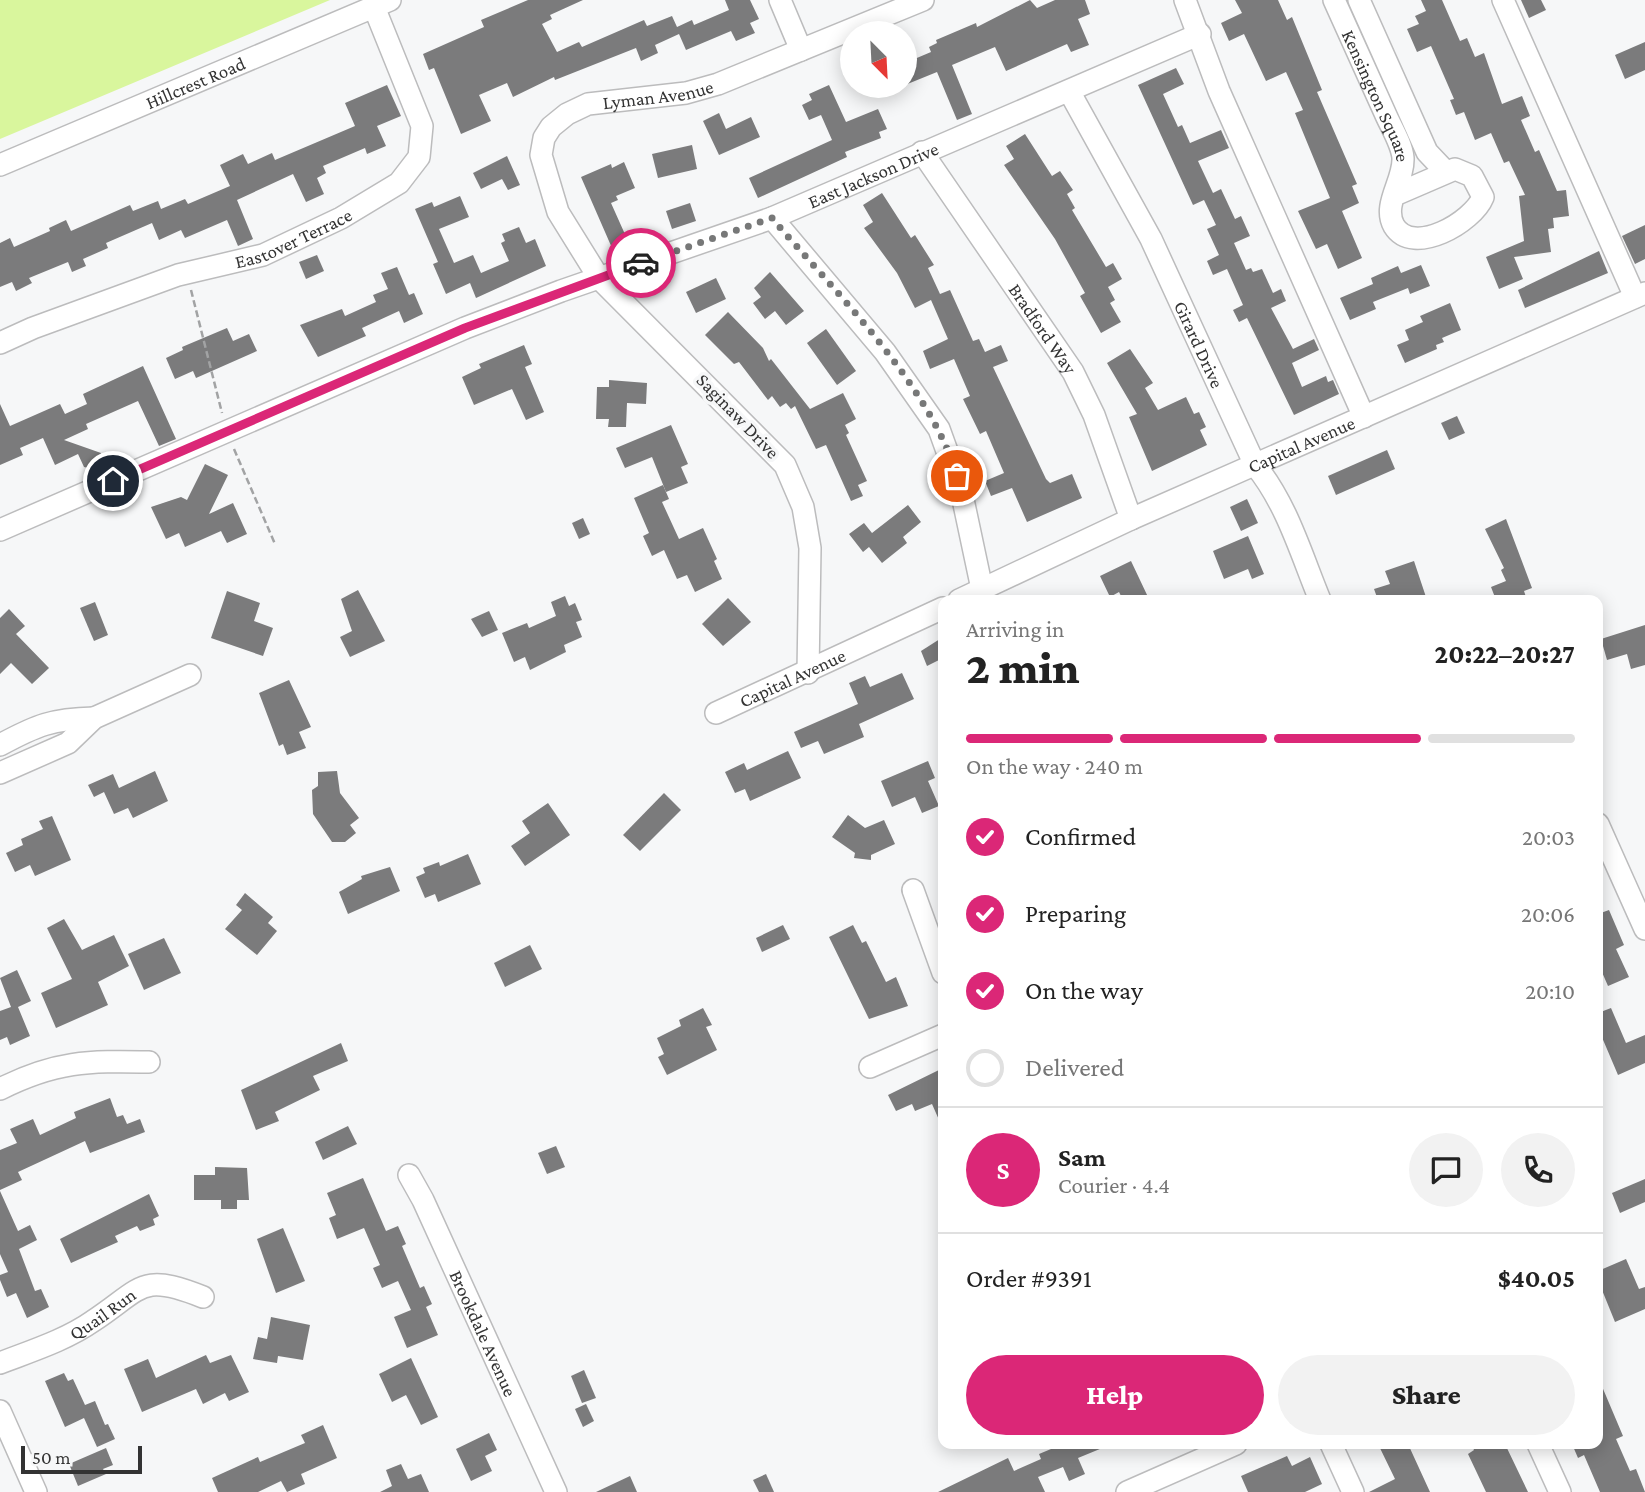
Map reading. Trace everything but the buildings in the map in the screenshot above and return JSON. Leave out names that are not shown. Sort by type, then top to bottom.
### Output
[{"type":"street","points":[[780,0],[801,50]]},
{"type":"street","name":"Lyman Avenue","points":[[599,278],[558,212],[547,183],[541,155],[544,138],[551,127],[567,114],[588,104],[686,93],[923,0]]},
{"type":"street","points":[[1185,0],[1225,104],[1364,417]]},
{"type":"street","name":"Kensington Square","points":[[1334,0],[1403,158],[1390,214],[1395,227],[1403,234],[1430,236],[1445,232],[1478,210],[1483,197],[1479,186],[1466,171],[1445,171],[1396,194]]},
{"type":"street","name":"Kensington Square","points":[[1359,0],[1427,152],[1445,171]]},
{"type":"street","points":[[1503,0],[1640,295]]},
{"type":"street","name":"Hillcrest Road","points":[[0,165],[348,8],[382,4]]},
{"type":"street","name":"Eastover Terrace","points":[[0,343],[33,328],[178,275],[263,255],[341,218],[399,183],[419,157],[423,141],[422,126],[382,4]]},
{"type":"street","name":"East Jackson Drive","points":[[0,530],[465,328],[772,218],[1200,34]]},
{"type":"street","name":"Girard Drive","points":[[1069,91],[1151,239],[1255,465],[1271,485],[1283,508],[1318,595]]},
{"type":"street","name":"Bradford Way","points":[[922,152],[1073,372],[1094,415],[1131,519]]},
{"type":"street","points":[[772,218],[885,352],[939,429],[961,490],[982,589]]},
{"type":"street","name":"Saginaw Drive","points":[[599,278],[785,465],[803,507],[810,548],[808,673]]},
{"type":"street","name":"Capital Avenue","points":[[969,595],[1131,519],[1640,295]]},
{"type":"street","name":"Capital Avenue","points":[[716,713],[808,673],[938,610]]},
{"type":"street","points":[[0,773],[68,743],[93,718],[190,675]]},
{"type":"street","points":[[0,745],[33,727],[59,719],[93,718]]},
{"type":"street","points":[[1603,835],[1645,929]]},
{"type":"street","points":[[913,890],[938,959]]},
{"type":"street","points":[[870,1067],[938,1037]]},
{"type":"street","points":[[0,1090],[42,1069],[70,1063],[149,1062]]},
{"type":"street","name":"Brookdale Avenue","points":[[409,1175],[423,1200],[556,1492]]},
{"type":"street","name":"Quail Run","points":[[0,1363],[93,1322],[124,1296],[138,1289],[170,1284],[203,1297]]},
{"type":"street","points":[[0,1411],[36,1492]]},
{"type":"street","points":[[1127,1492],[1225,1449]]},
{"type":"street","points":[[1333,1449],[1353,1492]]},
{"type":"street","points":[[1540,1449],[1560,1492]]},
{"type":"green space","points":[[0,0],[330,0],[0,139]]},
{"type":"way so far","points":[[641,263],[772,218],[912,388],[939,429],[957,476]]},
{"type":"route","points":[[113,481],[465,328],[561,290],[641,263]]}]
